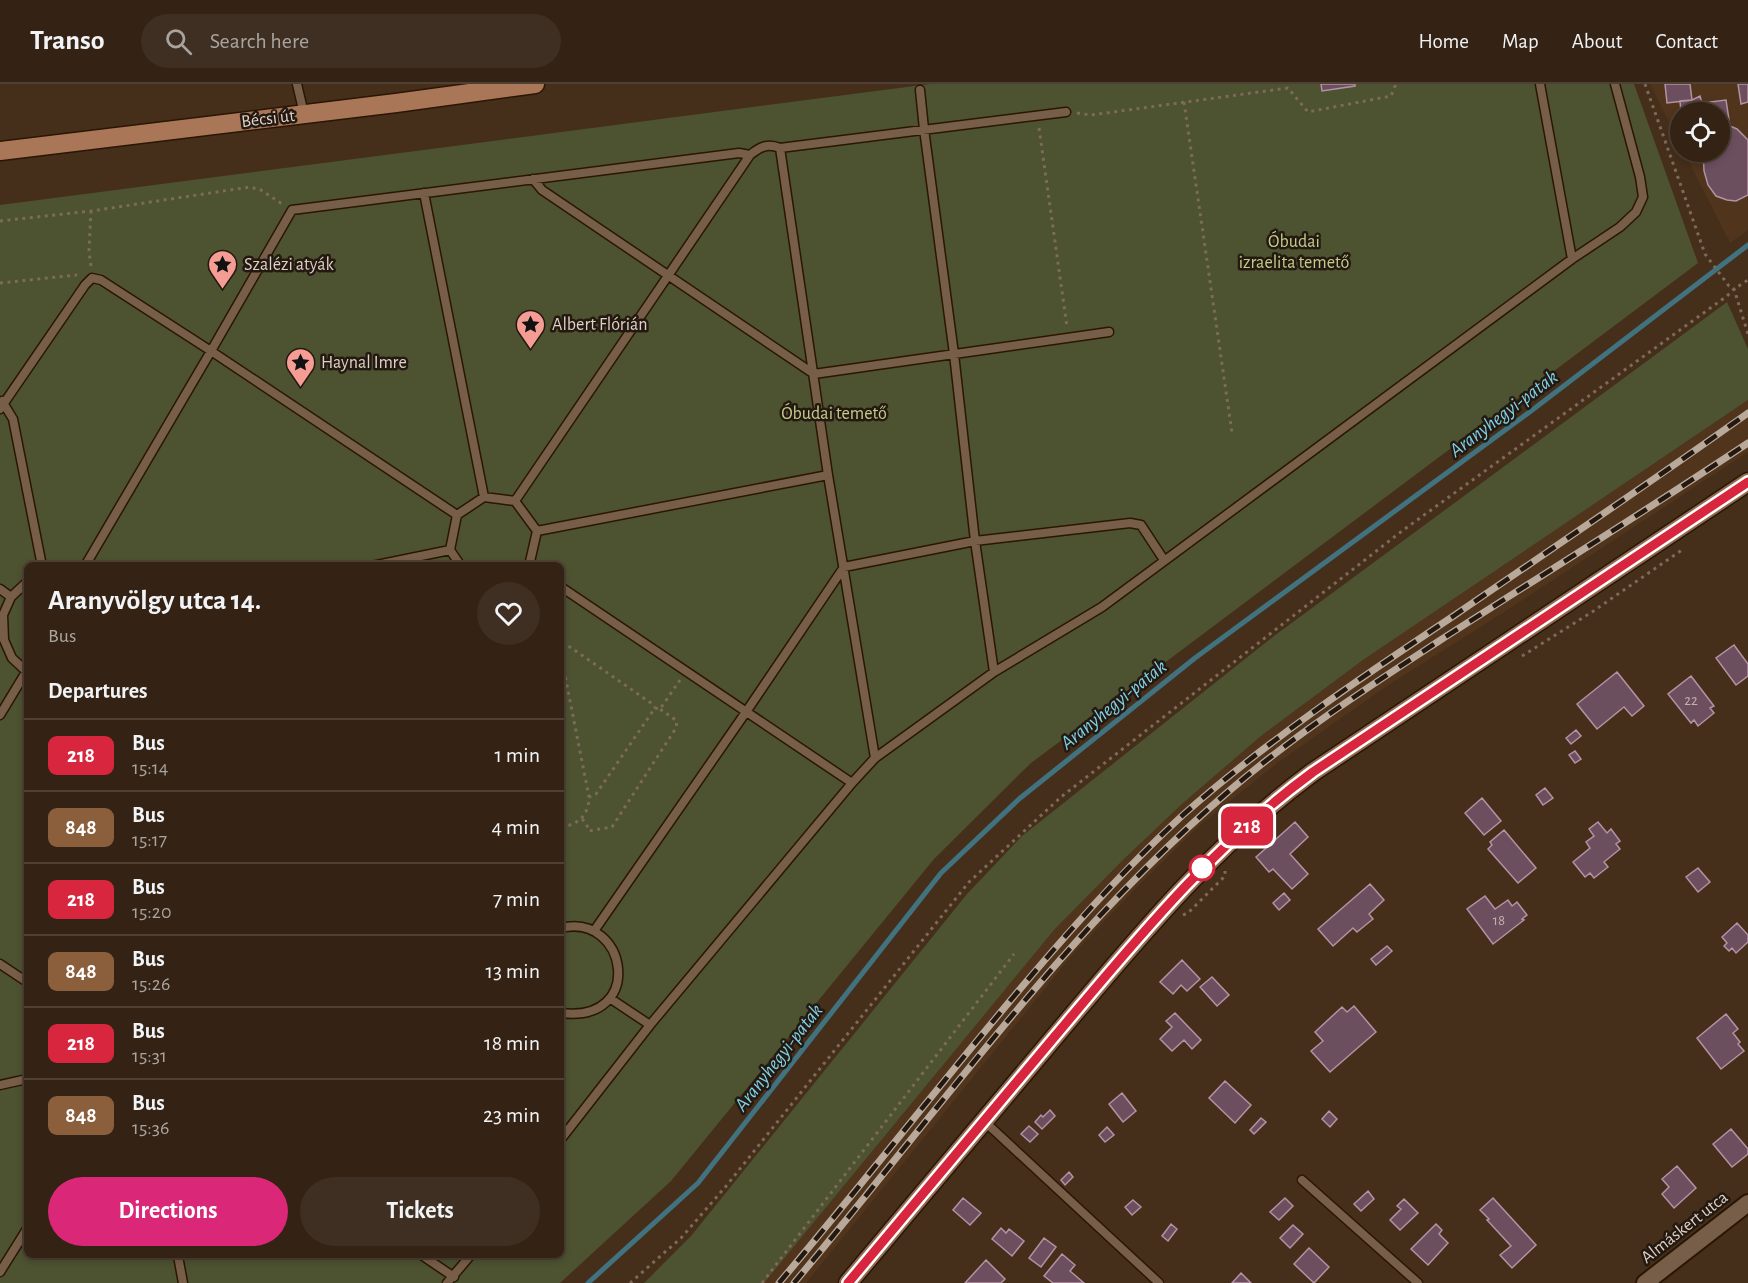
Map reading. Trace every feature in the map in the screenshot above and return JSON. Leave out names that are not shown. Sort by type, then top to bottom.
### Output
[{"type":"main road","name":"Bécsi út","points":[[0,151],[536,84]]},
{"type":"street","points":[[848,1283],[1163,909],[1228,842],[1313,772],[1748,482]]},
{"type":"street","name":"Almáskert utca","points":[[1645,1283],[1748,1203]]},
{"type":"lane","points":[[297,84],[304,114]]},
{"type":"lane","points":[[1540,84],[1572,259]]},
{"type":"lane","points":[[564,1135],[650,1025],[875,758],[994,672],[1102,607],[1572,259],[1620,227],[1636,212],[1643,196],[1640,177],[1615,84]]},
{"type":"lane","points":[[920,90],[954,354],[975,542],[994,672]]},
{"type":"lane","points":[[515,501],[750,155],[760,146],[773,145],[780,148],[1066,112]]},
{"type":"lane","points":[[780,148],[828,475],[875,758]]},
{"type":"lane","points":[[87,562],[292,210],[739,153],[750,155]]},
{"type":"lane","points":[[533,179],[542,190],[814,374],[1109,332]]},
{"type":"lane","points":[[424,193],[484,497]]},
{"type":"lane","points":[[41,562],[13,419],[1,404],[85,285],[92,279],[101,280],[211,351],[457,515]]},
{"type":"lane","points":[[537,531],[828,475]]},
{"type":"lane","points":[[459,562],[450,550],[457,515],[484,497],[515,501],[537,531],[531,562]]},
{"type":"lane","points":[[594,931],[746,712],[843,567],[975,542],[1130,523],[1141,525],[1164,560]]},
{"type":"lane","points":[[392,562],[450,550]]},
{"type":"lane","points":[[24,585],[12,597],[3,615],[2,641],[12,658],[24,669]]},
{"type":"lane","points":[[0,589],[12,597]]},
{"type":"lane","points":[[564,589],[852,783]]},
{"type":"lane","points":[[0,715],[24,677]]},
{"type":"lane","points":[[564,928],[579,926],[594,931],[610,945],[618,965],[617,984],[611,999],[597,1009],[581,1014],[564,1013]]},
{"type":"lane","points":[[0,964],[24,980]]},
{"type":"lane","points":[[611,999],[650,1025]]},
{"type":"lane","points":[[0,1085],[24,1080]]},
{"type":"lane","points":[[984,1121],[1159,1283]]},
{"type":"lane","points":[[1302,1180],[1418,1283]]},
{"type":"lane","points":[[0,1272],[24,1234]]},
{"type":"lane","points":[[178,1258],[183,1283]]},
{"type":"lane","points":[[425,1258],[450,1280],[468,1258]]},
{"type":"path","points":[[1066,112],[1090,115],[1288,88],[1308,112],[1391,96],[1396,84]]},
{"type":"path","points":[[1645,84],[1705,254],[1729,286],[1734,289],[1748,334]]},
{"type":"path","points":[[1184,102],[1232,432]]},
{"type":"path","points":[[1037,116],[1068,338]]},
{"type":"path","points":[[0,221],[91,211],[250,187],[267,193],[292,210]]},
{"type":"path","points":[[91,211],[89,251],[92,279]]},
{"type":"path","points":[[0,282],[83,275],[92,279]]},
{"type":"path","points":[[630,1283],[681,1238],[727,1185],[969,882],[1061,797],[1402,531],[1748,280]]},
{"type":"path","points":[[1514,661],[1592,612],[1689,544]]},
{"type":"path","points":[[564,646],[570,647],[655,708],[677,721],[676,728],[612,827],[588,831],[582,819]]},
{"type":"path","points":[[564,670],[589,797],[589,806],[582,819],[573,825],[564,826]]},
{"type":"path","points":[[660,709],[686,671]]},
{"type":"path","points":[[589,797],[596,794],[655,708]]},
{"type":"path","points":[[1177,917],[1188,913],[1225,876],[1226,867]]},
{"type":"path","points":[[762,1283],[1014,954]]},
{"type":"shaded area","points":[[1650,84],[1748,84],[1748,230],[1730,243],[1689,162],[1730,162],[1730,102],[1670,102],[1670,124]]},
{"type":"shaded area","points":[[1748,400],[1748,452],[1387,686],[1280,761],[1201,824],[1073,954],[806,1283],[764,1283],[1054,930],[1182,804],[1261,736],[1363,660]]},
{"type":"green space","name":"Óbudai temető","points":[[930,84],[1634,84],[1698,263],[1031,763],[934,859],[671,1181],[560,1283],[0,1283],[0,205]]},
{"type":"green space","points":[[1727,302],[1748,349],[1748,400],[1363,660],[1261,736],[1182,804],[1054,930],[764,1283],[644,1283],[691,1236],[967,894],[1022,836],[1274,636]]},
{"type":"building","points":[[1321,84],[1355,84],[1355,86],[1322,91]]},
{"type":"building","points":[[1665,84],[1690,84],[1692,100],[1667,103]]},
{"type":"building","points":[[1738,84],[1748,84],[1748,102],[1741,104]]},
{"type":"building","points":[[1700,96],[1702,102],[1680,102],[1680,101],[1692,100]]},
{"type":"building","points":[[1730,126],[1737,129],[1748,140],[1748,195],[1736,201],[1716,196],[1708,185],[1704,162],[1730,162]]},
{"type":"building","points":[[1734,645],[1748,664],[1748,676],[1736,685],[1716,658]]},
{"type":"building","points":[[1617,672],[1644,706],[1632,716],[1624,707],[1597,729],[1577,704]]},
{"type":"building","points":[[1691,676],[1714,706],[1710,708],[1714,713],[1698,726],[1694,720],[1691,723],[1668,694]]},
{"type":"building","points":[[1576,730],[1581,736],[1571,744],[1566,738]]},
{"type":"building","points":[[1575,751],[1581,759],[1575,763],[1569,755]]},
{"type":"building","points":[[1545,788],[1553,798],[1543,805],[1536,795]]},
{"type":"building","points":[[1482,798],[1501,821],[1484,835],[1465,813]]},
{"type":"building","points":[[1295,822],[1308,837],[1290,854],[1308,874],[1292,889],[1273,869],[1269,872],[1256,857]]},
{"type":"building","points":[[1598,822],[1607,833],[1611,829],[1620,841],[1616,844],[1620,849],[1604,862],[1608,867],[1594,878],[1590,873],[1585,877],[1573,862],[1590,848],[1586,842],[1594,836],[1589,829]]},
{"type":"building","points":[[1504,830],[1536,868],[1518,883],[1488,849],[1492,845],[1490,842]]},
{"type":"building","points":[[1698,868],[1710,882],[1698,892],[1686,877]]},
{"type":"building","points":[[1370,884],[1384,900],[1369,914],[1373,919],[1357,932],[1353,928],[1333,946],[1318,929]]},
{"type":"building","points":[[1284,893],[1290,900],[1279,910],[1273,903]]},
{"type":"building","points":[[1485,896],[1495,909],[1508,900],[1512,906],[1517,902],[1527,915],[1522,919],[1524,920],[1493,944],[1467,909]]},
{"type":"building","points":[[1737,923],[1748,935],[1748,942],[1736,953],[1732,948],[1729,951],[1724,946],[1727,943],[1722,937]]},
{"type":"building","points":[[1387,946],[1392,951],[1376,965],[1371,959]]},
{"type":"building","points":[[1182,960],[1200,979],[1187,991],[1181,985],[1173,994],[1160,982]]},
{"type":"building","points":[[1212,977],[1229,995],[1217,1006],[1200,987]]},
{"type":"building","points":[[1354,1006],[1376,1032],[1330,1072],[1311,1051],[1323,1041],[1315,1032],[1342,1007],[1347,1012]]},
{"type":"building","points":[[1175,1013],[1201,1040],[1192,1049],[1184,1040],[1172,1051],[1160,1039],[1172,1027],[1166,1021]]},
{"type":"building","points":[[1726,1014],[1738,1029],[1733,1033],[1744,1051],[1721,1069],[1697,1038]]},
{"type":"building","points":[[1225,1081],[1251,1105],[1235,1123],[1209,1098]]},
{"type":"building","points":[[1122,1093],[1136,1111],[1123,1122],[1109,1104]]},
{"type":"building","points":[[1050,1110],[1055,1116],[1042,1129],[1035,1122]]},
{"type":"building","points":[[1329,1111],[1337,1119],[1330,1127],[1322,1119]]},
{"type":"building","points":[[1261,1118],[1266,1122],[1254,1134],[1250,1130]]},
{"type":"building","points":[[1029,1126],[1038,1134],[1030,1142],[1021,1134]]},
{"type":"building","points":[[1107,1127],[1114,1135],[1105,1142],[1099,1135]]},
{"type":"building","points":[[1731,1129],[1748,1149],[1748,1154],[1732,1167],[1713,1144]]},
{"type":"building","points":[[1677,1166],[1696,1188],[1674,1208],[1662,1194],[1669,1187],[1662,1179]]},
{"type":"building","points":[[1069,1172],[1073,1177],[1065,1185],[1061,1180]]},
{"type":"building","points":[[1368,1191],[1374,1199],[1361,1211],[1354,1204]]},
{"type":"building","points":[[963,1198],[981,1213],[970,1225],[953,1210]]},
{"type":"building","points":[[1285,1198],[1293,1206],[1279,1220],[1270,1212]]},
{"type":"building","points":[[1493,1198],[1536,1245],[1512,1268],[1500,1255],[1511,1246],[1480,1210]]},
{"type":"building","points":[[1404,1199],[1418,1213],[1400,1230],[1390,1220],[1401,1209],[1397,1206]]},
{"type":"building","points":[[1133,1200],[1141,1207],[1132,1215],[1125,1207]]},
{"type":"building","points":[[1171,1224],[1177,1229],[1168,1241],[1162,1236]]},
{"type":"building","points":[[1436,1224],[1442,1230],[1439,1234],[1448,1243],[1428,1265],[1411,1249]]},
{"type":"building","points":[[1293,1225],[1303,1234],[1290,1248],[1280,1238]]},
{"type":"building","points":[[1001,1228],[1006,1233],[1009,1229],[1024,1241],[1012,1256],[992,1239]]},
{"type":"building","points":[[1044,1238],[1056,1247],[1041,1267],[1029,1258]]},
{"type":"building","points":[[1309,1248],[1329,1267],[1314,1283],[1294,1264]]},
{"type":"building","points":[[1062,1254],[1075,1265],[1070,1271],[1084,1283],[1053,1283],[1044,1276]]},
{"type":"building","points":[[986,1260],[1005,1279],[1001,1283],[965,1283]]},
{"type":"building","points":[[1241,1273],[1251,1283],[1232,1283]]},
{"type":"waterway","name":"Aranyhegyi-patak","points":[[588,1283],[698,1183],[941,873],[1019,799],[1195,658],[1531,411],[1748,245]]},
{"type":"railway","points":[[779,1283],[1045,960],[1122,874],[1184,814],[1249,760],[1316,710],[1748,413]]},
{"type":"railway","points":[[794,1283],[1055,965],[1168,846],[1229,791],[1305,731],[1358,694],[1748,443]]},
{"type":"bus line","name":"218","points":[[848,1283],[1137,939],[1228,842],[1287,791],[1313,772],[1748,482]]},
{"type":"place","name":"Szalézi atyák","points":[[223,290]]},
{"type":"place","name":"Albert Flórián","points":[[531,350]]},
{"type":"place","name":"Haynal Imre","points":[[300,388]]},
{"type":"park label","name":"Óbudai izraelita temető","points":[[1294,251]]}]
